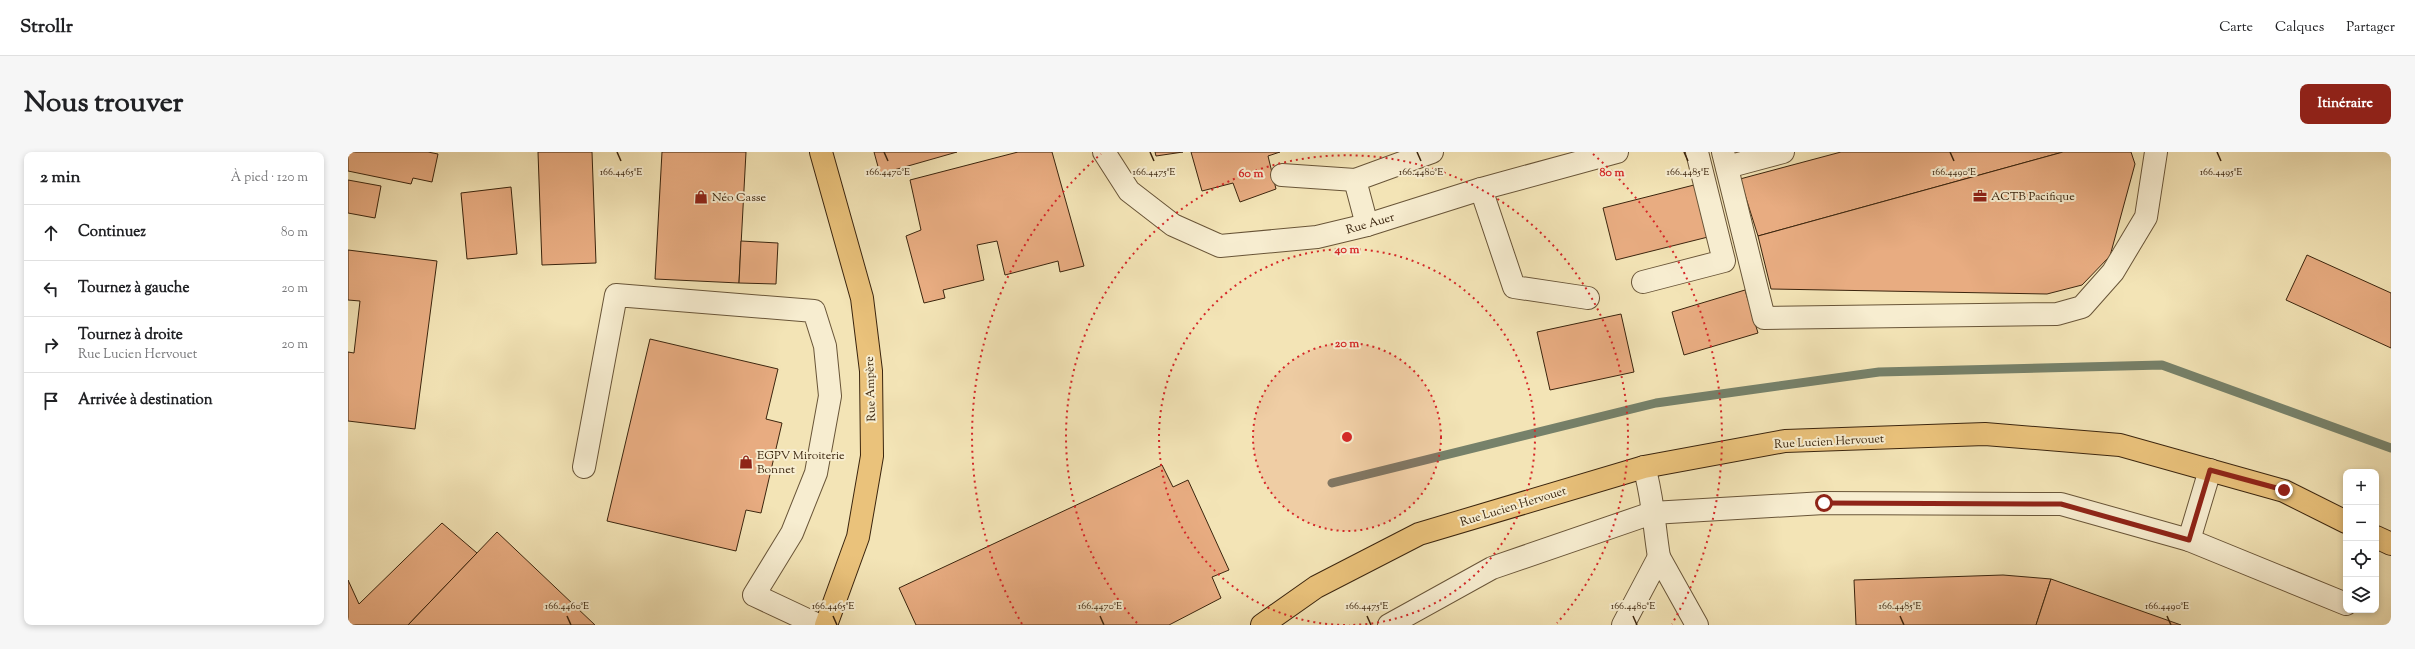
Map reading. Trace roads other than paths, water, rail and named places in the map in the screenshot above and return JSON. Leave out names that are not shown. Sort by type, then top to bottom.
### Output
[{"type":"main road","name":"Rue Ampère","points":[[821,152],[862,298],[871,371],[872,456],[858,537],[826,625]]},
{"type":"main road","name":"Rue Lucien Hervouet","points":[[1262,625],[1316,587],[1419,534],[1644,467],[1785,441],[1985,434],[2120,445],[2284,490],[2343,520]]},
{"type":"main road","points":[[2379,538],[2391,544]]},
{"type":"street","name":"Rue Auer","points":[[1104,152],[1129,191],[1173,225],[1220,246],[1317,237],[1367,225],[1482,189],[1617,152]]},
{"type":"street","points":[[1282,175],[1355,180],[1432,152]]},
{"type":"street","points":[[1643,282],[1724,261],[1697,152]]},
{"type":"street","points":[[1783,152],[1725,160],[1764,318],[2057,314],[2082,306],[2113,272],[2146,217],[2156,152]]},
{"type":"street","points":[[1355,180],[1367,225]]},
{"type":"street","points":[[1482,189],[1514,287],[1588,298]]},
{"type":"street","points":[[584,467],[616,295],[814,311],[825,346],[830,396],[816,473],[792,533],[754,595],[818,625]]},
{"type":"street","points":[[1644,467],[1651,489],[1652,513],[1659,557],[1697,625]]},
{"type":"street","points":[[2189,540],[2210,470]]},
{"type":"street","points":[[1389,625],[1492,568],[1652,513],[1824,503],[2061,504],[2189,540],[2343,603]]},
{"type":"street","points":[[1623,625],[1659,557]]},
{"type":"waterway","points":[[1332,483],[1656,403],[1879,372],[2162,365],[2391,448]]},
{"type":"place","name":"ACTB Pacifique","points":[[1980,196]]},
{"type":"place","name":"Néo Casse","points":[[701,197]]},
{"type":"place","name":"EGPV Miroiterie Bonnet","points":[[746,462]]}]
